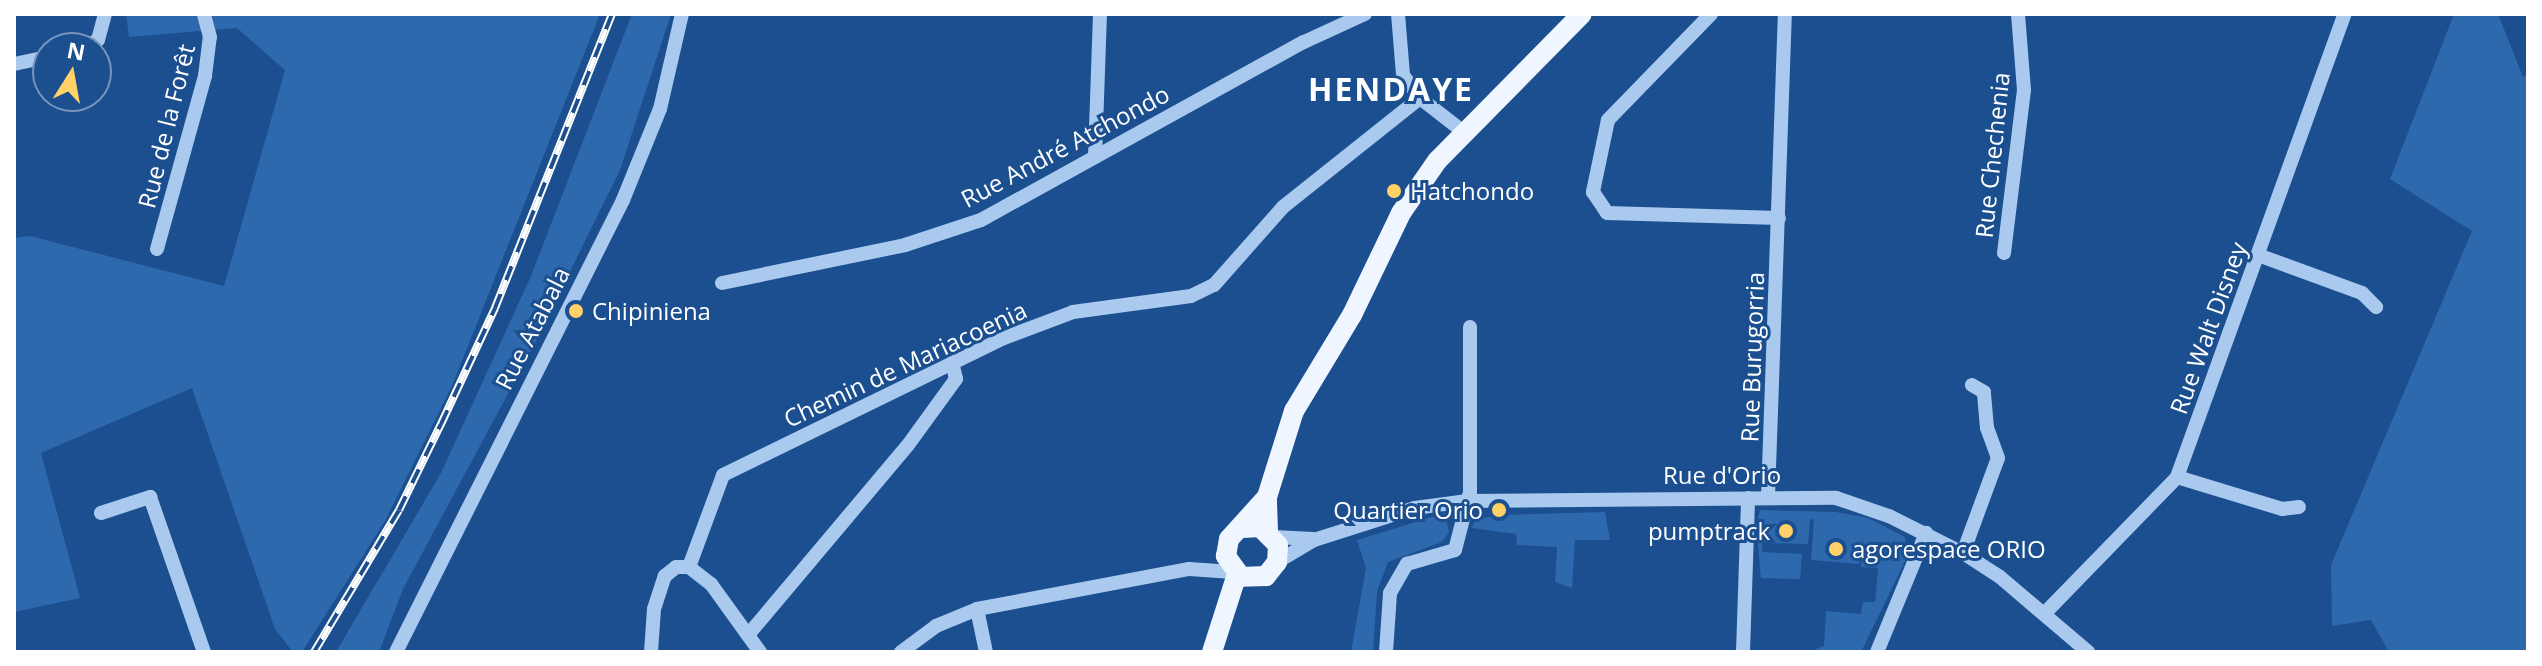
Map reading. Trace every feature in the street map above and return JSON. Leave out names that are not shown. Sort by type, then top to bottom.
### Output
[{"type":"main road","points":[[1212,652],[1242,575],[1226,547],[1267,497],[1294,411],[1352,315],[1401,213],[1465,133],[1582,14]]},
{"type":"main road","points":[[1242,575],[1266,576],[1277,562],[1267,497]]},
{"type":"main road","points":[[1243,528],[1271,534]]},
{"type":"street","name":"Rue de la Forêt","points":[[157,249],[205,76],[210,37],[204,14]]},
{"type":"street","name":"Rue Atabala","points":[[396,652],[623,200],[660,109],[682,14]]},
{"type":"street","points":[[1095,157],[1100,14]]},
{"type":"street","name":"Rue André Atchondo","points":[[722,283],[920,240],[981,220],[1365,14]]},
{"type":"street","points":[[1398,14],[1403,75],[1420,98],[1465,133]]},
{"type":"street","points":[[1711,14],[1608,120],[1593,192],[1607,213],[1779,218]]},
{"type":"street","name":"Rue Burugorria","points":[[1768,497],[1785,14]]},
{"type":"street","name":"Rue Chechenia","points":[[2004,253],[2024,90],[2018,14]]},
{"type":"street","name":"Rue Walt Disney","points":[[2044,614],[2177,477],[2345,14]]},
{"type":"street","name":"Chemin de Mariacoenia","points":[[689,567],[723,475],[952,362],[1073,312],[1191,296],[1214,285],[1283,207],[1420,98]]},
{"type":"street","points":[[2258,255],[2362,293],[2376,307]]},
{"type":"street","points":[[1386,652],[1390,593],[1407,564],[1455,550],[1466,501],[1470,327]]},
{"type":"street","points":[[748,635],[908,445],[956,379],[952,362]]},
{"type":"street","points":[[1963,553],[1998,458],[1987,428],[1984,392],[1972,385]]},
{"type":"street","points":[[2177,477],[2282,509],[2299,507]]},
{"type":"street","points":[[101,513],[150,497],[204,652]]},
{"type":"street","name":"Rue d'Orio","points":[[1277,562],[1314,540],[1415,508],[1466,501],[1768,497],[1860,504],[1963,553],[2044,614],[2088,652]]},
{"type":"street","points":[[1743,652],[1748,498]]},
{"type":"street","points":[[1877,652],[1926,533]]},
{"type":"street","name":"Rue d'Orio","points":[[1271,534],[1314,540]]},
{"type":"street","points":[[1189,569],[1226,547]]},
{"type":"street","points":[[651,652],[654,609],[665,576],[676,567],[689,567],[711,584],[760,652]]},
{"type":"street","points":[[901,652],[936,626],[977,609],[1189,569],[1242,575]]},
{"type":"street","points":[[977,609],[986,652]]},
{"type":"shaded area","points":[[126,14],[600,14],[452,386],[385,521],[302,652],[293,652],[275,629],[192,388],[41,453],[80,598],[14,612],[14,238],[30,236],[224,286],[285,70],[237,28],[129,37]]},
{"type":"shaded area","points":[[632,14],[671,14],[620,170],[531,351],[403,589],[379,652],[336,652],[441,473],[531,276]]},
{"type":"shaded area","points":[[2454,14],[2498,14],[2523,77],[2528,74],[2528,652],[2389,652],[2371,620],[2332,626],[2331,565],[2472,231],[2390,179]]},
{"type":"shaded area","points":[[1760,510],[1836,512],[1868,518],[1905,537],[1907,557],[1861,652],[1809,652],[1824,646],[1826,611],[1861,614],[1863,602],[1875,602],[1878,568],[1861,567],[1863,537],[1859,564],[1811,560],[1814,520],[1810,519],[1808,544],[1762,543],[1762,552],[1802,554],[1800,579],[1761,578],[1756,524]]},
{"type":"shaded area","points":[[1605,512],[1610,540],[1575,540],[1572,588],[1555,582],[1557,547],[1517,545],[1516,534],[1472,528],[1475,520],[1498,515]]},
{"type":"shaded area","points":[[1445,513],[1449,532],[1442,542],[1388,562],[1377,591],[1373,652],[1351,652],[1366,568],[1357,540]]},
{"type":"railway","points":[[314,652],[399,510],[441,424],[495,308],[612,14]]},
{"type":"place","name":"Hatchondo","points":[[1394,191]]},
{"type":"place","name":"Chipiniena","points":[[576,311]]},
{"type":"place","name":"Quartier Orio","points":[[1499,510]]},
{"type":"place","name":"pumptrack","points":[[1786,531]]},
{"type":"place","name":"agorespace ORIO","points":[[1836,549]]},
{"type":"district","name":"HENDAYE","points":[[1391,89]]}]
